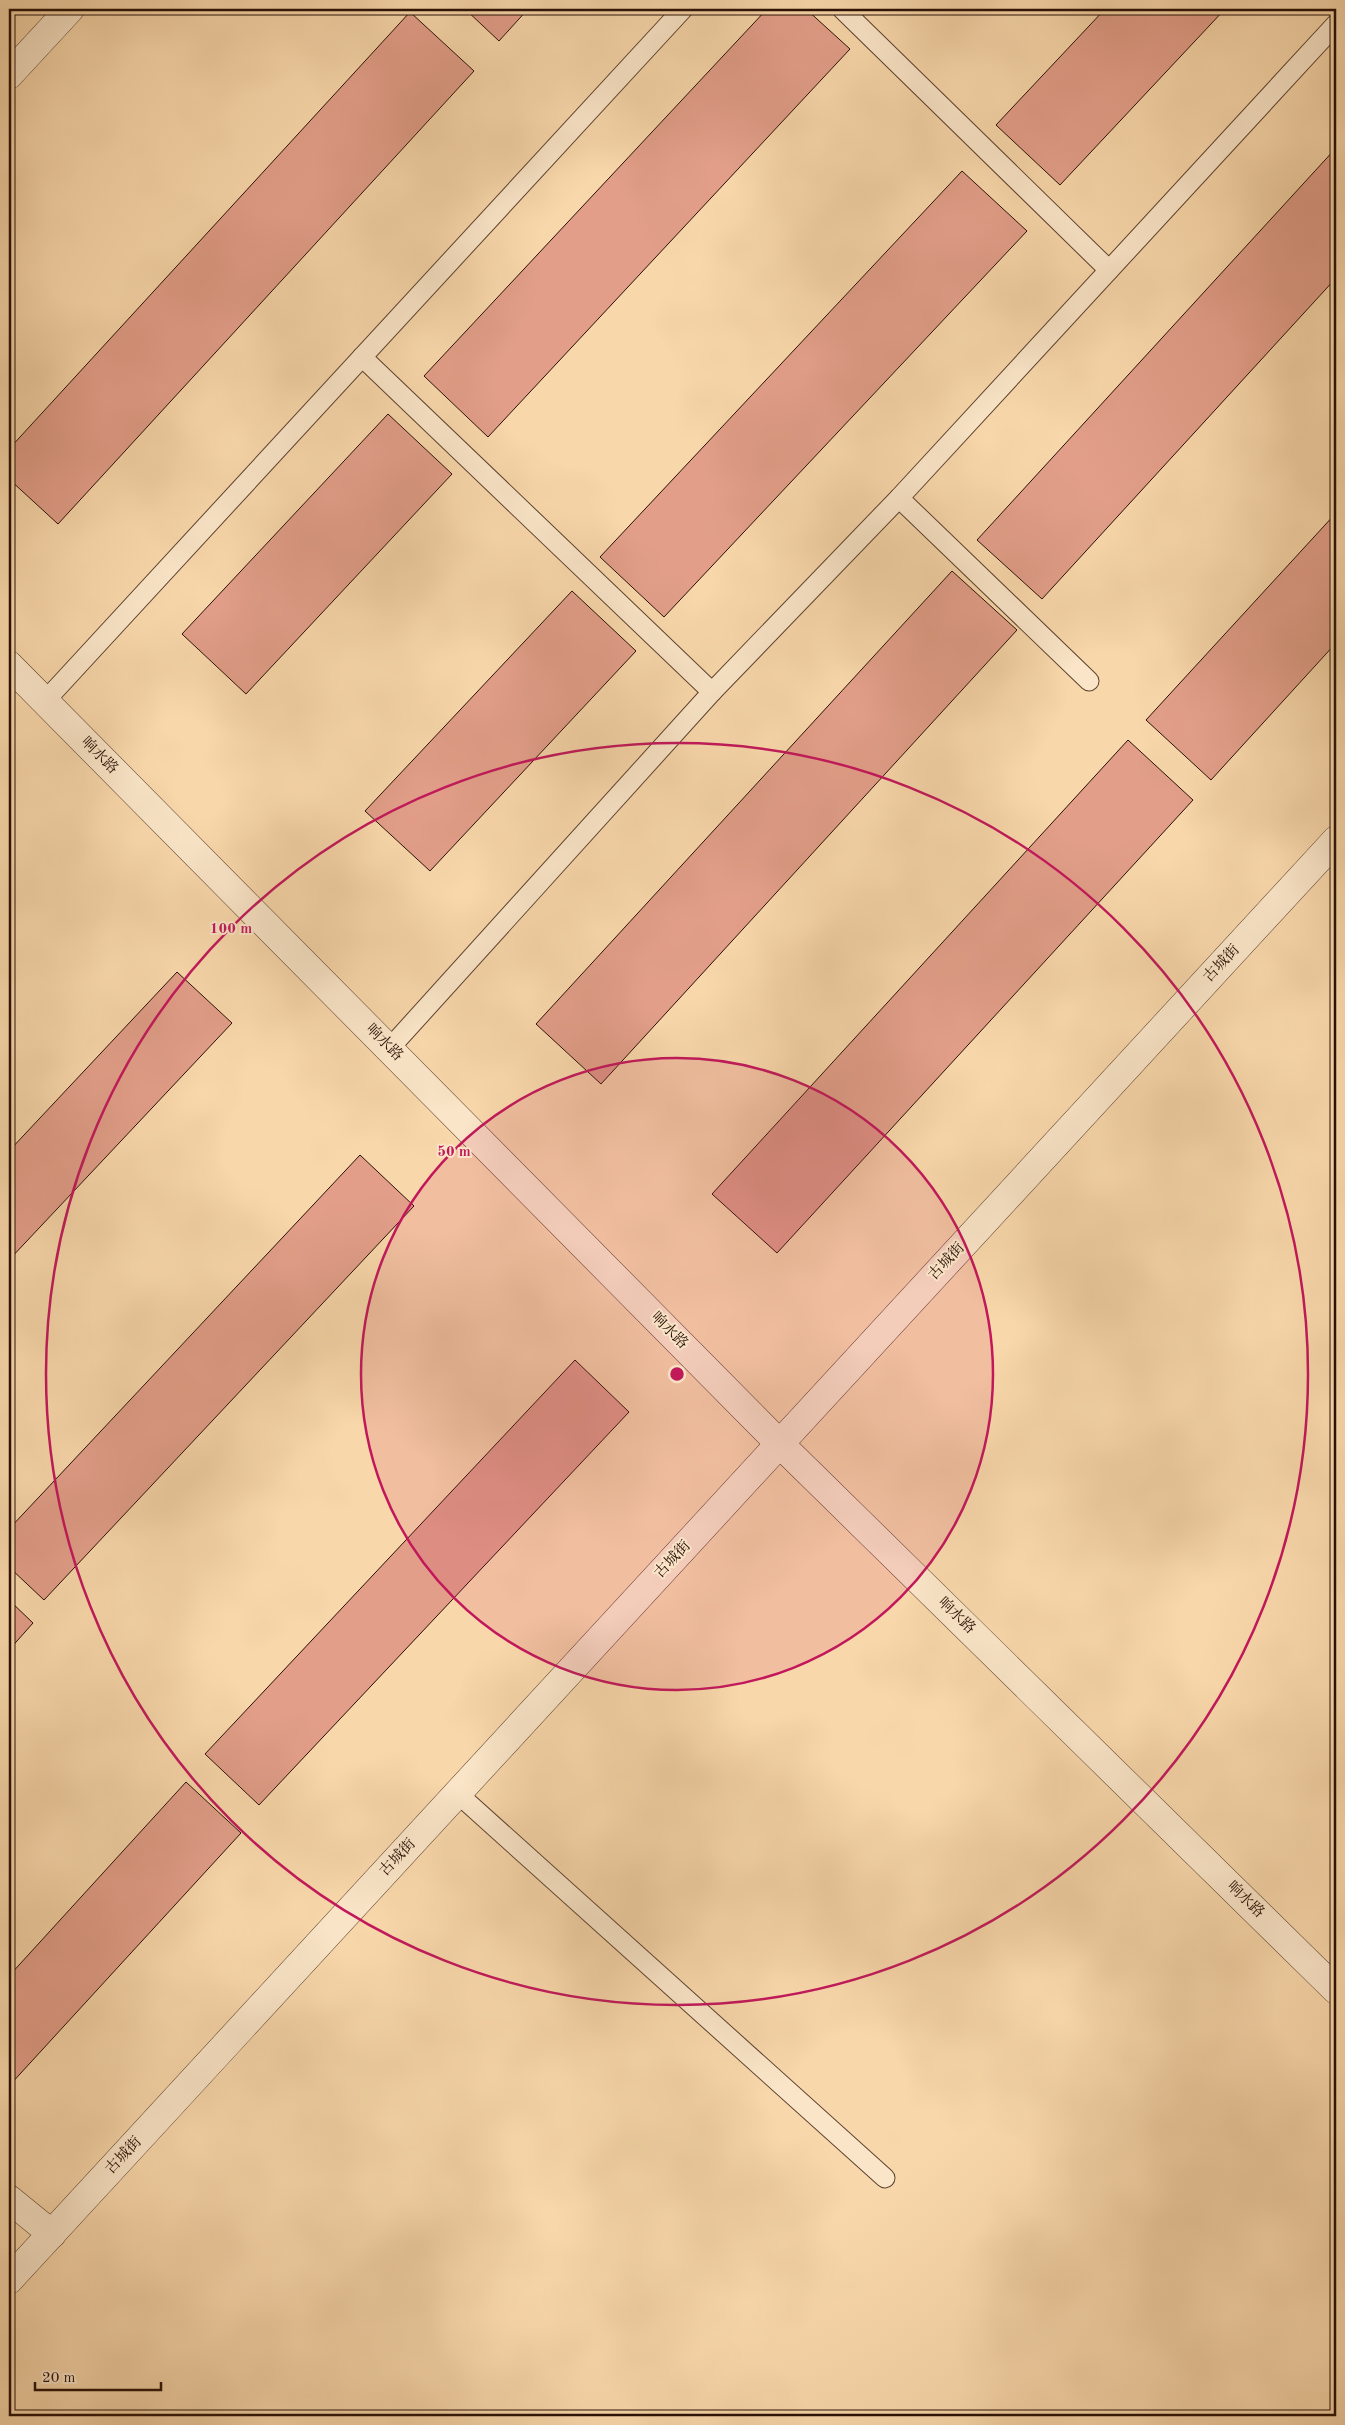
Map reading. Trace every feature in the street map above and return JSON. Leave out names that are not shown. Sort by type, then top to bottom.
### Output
[{"type":"street","points":[[9,75],[70,9]]},
{"type":"street","name":"响水路","points":[[9,665],[780,1444],[1336,1990]]},
{"type":"street","name":"古城街","points":[[9,2280],[1336,840]]},
{"type":"street","points":[[9,2199],[52,2234]]},
{"type":"lane","points":[[45,701],[683,9]]},
{"type":"lane","points":[[842,9],[1109,270]]},
{"type":"lane","points":[[389,1048],[712,692],[899,498],[1336,24]]},
{"type":"lane","points":[[362,356],[712,692]]},
{"type":"lane","points":[[899,498],[1089,681]]},
{"type":"lane","points":[[457,1794],[885,2178]]},
{"type":"building","points":[[465,9],[528,9],[499,41]]},
{"type":"building","points":[[767,9],[806,9],[850,49],[488,437],[424,376]]},
{"type":"building","points":[[1105,9],[1225,9],[1060,185],[996,125]]},
{"type":"building","points":[[410,12],[474,71],[58,524],[9,479],[9,449]]},
{"type":"building","points":[[1336,148],[1336,278],[1042,599],[977,540]]},
{"type":"building","points":[[962,171],[1027,231],[664,617],[600,557]]},
{"type":"building","points":[[388,414],[452,474],[246,694],[182,634]]},
{"type":"building","points":[[1336,513],[1336,643],[1211,780],[1146,720]]},
{"type":"building","points":[[952,571],[1017,630],[601,1084],[536,1024]]},
{"type":"building","points":[[572,591],[636,651],[430,871],[365,811]]},
{"type":"building","points":[[1128,740],[1193,800],[777,1253],[712,1194]]},
{"type":"building","points":[[177,972],[232,1023],[9,1260],[9,1151]]},
{"type":"building","points":[[360,1155],[414,1206],[44,1600],[9,1567],[9,1529]]},
{"type":"building","points":[[575,1360],[629,1412],[259,1805],[205,1754]]},
{"type":"building","points":[[9,1600],[33,1623],[9,1650]]},
{"type":"building","points":[[186,1782],[241,1833],[9,2086],[9,1976]]}]
